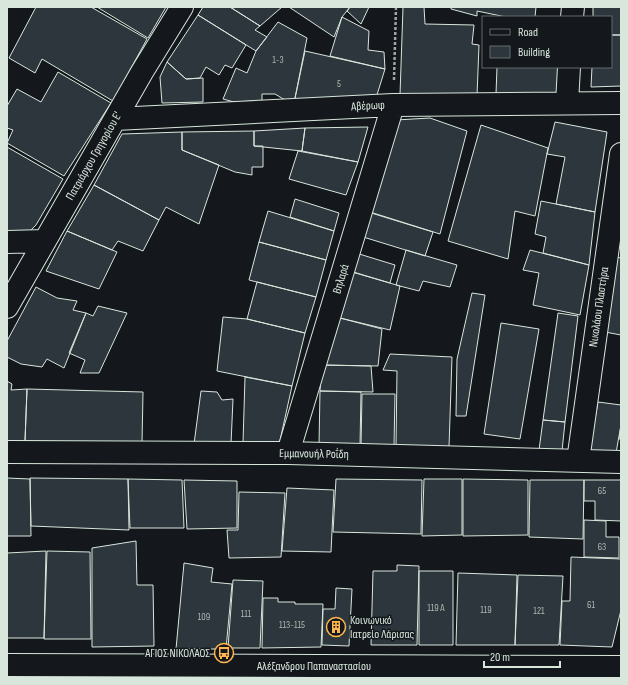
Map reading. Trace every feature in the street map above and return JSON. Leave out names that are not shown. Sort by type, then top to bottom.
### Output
[{"type":"street","name":"Πατριάρχου Γρηγορίου Ε'","points":[[7,306],[115,119],[182,7]]},
{"type":"street","points":[[567,103],[569,68]]},
{"type":"street","name":"Αβέρωφ","points":[[115,119],[393,105],[621,103]]},
{"type":"street","name":"Βηλαρά","points":[[288,453],[393,105]]},
{"type":"street","name":"Νικολάου Πλαστήρα","points":[[578,461],[621,154]]},
{"type":"street","points":[[7,242],[45,241]]},
{"type":"street","name":"Εμμανουήλ Ροΐδη","points":[[7,452],[288,453],[621,462]]},
{"type":"street","name":"Αλέξανδρου Παπαναστασίου","points":[[7,665],[198,672],[440,672],[621,667]]},
{"type":"path","points":[[393,105],[396,7]]},
{"type":"building","points":[[36,7],[91,7],[147,39],[113,101],[42,59],[35,73],[9,58]]},
{"type":"building","points":[[97,7],[166,7],[148,38]]},
{"type":"building","points":[[203,7],[230,7],[260,26],[255,30],[267,37],[256,51],[198,15]]},
{"type":"building","points":[[230,7],[282,7],[260,26]]},
{"type":"building","points":[[289,7],[350,7],[342,17],[334,37]]},
{"type":"building","points":[[350,7],[369,7],[361,24],[347,11]]},
{"type":"building","points":[[403,7],[424,7],[425,24],[474,25],[472,44],[479,45],[477,96],[400,95]]},
{"type":"building","points":[[451,7],[536,7],[535,16],[501,16],[477,11],[477,16],[451,9]]},
{"type":"building","points":[[593,7],[621,7],[621,35],[612,35],[612,16],[593,16]]},
{"type":"building","points":[[198,15],[246,45],[232,68],[225,65],[219,75],[206,67],[200,78],[186,79],[167,62]]},
{"type":"building","points":[[342,17],[369,31],[368,50],[384,52],[385,69],[330,56]]},
{"type":"building","points":[[278,22],[307,38],[294,103],[275,94],[262,94],[262,102],[234,102],[223,99],[236,68],[247,73],[256,51]]},
{"type":"building","points":[[612,35],[621,35],[621,86],[591,87],[592,68],[612,68]]},
{"type":"building","points":[[305,51],[385,69],[376,98],[294,103]]},
{"type":"building","points":[[167,62],[186,79],[203,78],[203,102],[162,103],[160,77]]},
{"type":"building","points":[[497,68],[562,68],[561,93],[496,94]]},
{"type":"building","points":[[58,72],[111,103],[64,176],[7,143],[13,130],[7,128],[7,106],[17,89],[41,102]]},
{"type":"building","points":[[430,118],[467,131],[440,234],[370,212],[396,120]]},
{"type":"building","points":[[555,122],[607,132],[595,212],[556,204],[565,157],[547,154]]},
{"type":"building","points":[[481,125],[548,148],[535,216],[515,211],[508,259],[448,241]]},
{"type":"building","points":[[368,127],[358,162],[302,151],[305,128]]},
{"type":"building","points":[[305,128],[302,151],[254,146],[254,131]]},
{"type":"building","points":[[254,131],[254,146],[263,146],[263,167],[252,167],[252,175],[235,172],[182,150],[182,132]]},
{"type":"building","points":[[182,132],[182,150],[219,165],[199,224],[166,207],[159,220],[94,185],[122,134]]},
{"type":"building","points":[[7,147],[63,179],[36,225],[26,235],[7,236]]},
{"type":"building","points":[[298,151],[358,162],[346,195],[289,179]]},
{"type":"building","points":[[94,185],[159,220],[143,251],[118,241],[112,250],[67,231]]},
{"type":"building","points":[[295,199],[339,213],[334,231],[290,217]]},
{"type":"building","points":[[541,201],[595,212],[589,265],[543,253],[546,237],[535,234]]},
{"type":"building","points":[[268,211],[334,231],[326,260],[259,242]]},
{"type":"building","points":[[368,212],[433,232],[425,256],[360,236]]},
{"type":"building","points":[[67,231],[117,252],[99,289],[46,271]]},
{"type":"building","points":[[259,242],[326,260],[316,297],[249,280]]},
{"type":"building","points":[[406,250],[457,265],[450,287],[423,281],[419,291],[396,285]]},
{"type":"building","points":[[530,250],[589,265],[580,315],[533,305],[539,273],[523,270]]},
{"type":"building","points":[[356,253],[395,265],[390,283],[350,271]]},
{"type":"building","points":[[616,257],[621,258],[621,335],[605,332]]},
{"type":"building","points":[[352,272],[400,286],[390,330],[336,317]]},
{"type":"building","points":[[257,282],[316,297],[305,333],[247,319]]},
{"type":"building","points":[[36,287],[57,298],[77,301],[73,310],[86,313],[64,368],[47,359],[42,367],[21,364],[7,357],[7,341]]},
{"type":"building","points":[[472,293],[485,295],[466,416],[456,416],[457,359]]},
{"type":"building","points":[[98,306],[127,313],[99,373],[80,373],[85,360],[69,353],[86,313],[93,316]]},
{"type":"building","points":[[558,313],[578,316],[565,422],[543,420]]},
{"type":"building","points":[[223,317],[247,319],[305,333],[292,386],[217,371]]},
{"type":"building","points":[[336,317],[382,329],[378,366],[322,365]]},
{"type":"building","points":[[501,323],[539,329],[520,439],[484,434]]},
{"type":"building","points":[[390,354],[452,357],[449,447],[396,446],[397,371],[383,370]]},
{"type":"building","points":[[322,365],[371,366],[373,392],[320,391]]},
{"type":"building","points":[[245,377],[292,386],[279,445],[243,443]]},
{"type":"building","points":[[7,381],[12,384],[11,390],[27,389],[25,441],[7,441]]},
{"type":"building","points":[[27,389],[143,392],[142,443],[25,441]]},
{"type":"building","points":[[201,391],[217,392],[222,400],[233,399],[231,444],[194,444]]},
{"type":"building","points":[[320,391],[361,392],[360,446],[319,445]]},
{"type":"building","points":[[362,394],[395,394],[394,446],[361,446]]},
{"type":"building","points":[[598,402],[621,405],[621,425],[616,453],[589,452]]},
{"type":"building","points":[[543,420],[565,422],[562,451],[539,450]]},
{"type":"building","points":[[621,425],[621,439],[619,439]]},
{"type":"building","points":[[7,478],[30,479],[31,536],[7,536]]},
{"type":"building","points":[[30,478],[128,479],[129,530],[31,526]]},
{"type":"building","points":[[128,479],[182,480],[184,528],[130,528]]},
{"type":"building","points":[[336,479],[422,480],[421,534],[333,532]]},
{"type":"building","points":[[424,479],[462,479],[462,535],[422,536]]},
{"type":"building","points":[[463,479],[528,480],[528,535],[463,536]]},
{"type":"building","points":[[184,480],[237,481],[237,528],[187,529]]},
{"type":"building","points":[[530,480],[584,480],[583,539],[529,537]]},
{"type":"building","points":[[584,480],[621,480],[621,521],[595,520],[595,501],[584,501]]},
{"type":"building","points":[[287,488],[334,490],[331,552],[282,551]]},
{"type":"building","points":[[239,492],[285,493],[281,557],[229,558],[227,530],[238,530]]},
{"type":"building","points":[[584,520],[606,521],[606,537],[619,537],[619,558],[584,557]]},
{"type":"building","points":[[136,541],[137,585],[153,585],[154,646],[92,647],[92,548]]},
{"type":"building","points":[[46,551],[44,638],[7,638],[7,553]]},
{"type":"building","points":[[47,551],[90,552],[91,639],[44,639]]},
{"type":"building","points":[[571,557],[621,559],[621,610],[612,647],[560,645],[562,601],[570,601]]},
{"type":"building","points":[[184,563],[213,568],[211,582],[232,584],[226,649],[176,649]]},
{"type":"building","points":[[397,565],[419,566],[417,645],[371,645],[373,571],[397,571]]},
{"type":"building","points":[[419,571],[453,571],[453,645],[419,645]]},
{"type":"building","points":[[458,573],[517,575],[515,645],[456,645]]},
{"type":"building","points":[[518,575],[563,576],[559,645],[515,645]]},
{"type":"building","points":[[233,580],[263,581],[260,648],[228,648]]},
{"type":"building","name":"Κοινωνικό Ιατρείο Λάρισας","points":[[336,588],[352,589],[349,646],[322,645],[323,609],[335,609]]},
{"type":"building","points":[[263,598],[278,598],[278,602],[295,602],[295,604],[323,604],[321,647],[262,648]]},
{"type":"place","name":"Κοινωνικό Ιατρείο Λάρισας","points":[[336,627]]},
{"type":"place","name":"ΑΓΙΟΣ ΝΙΚΟΛΑΟΣ","points":[[224,653]]}]
